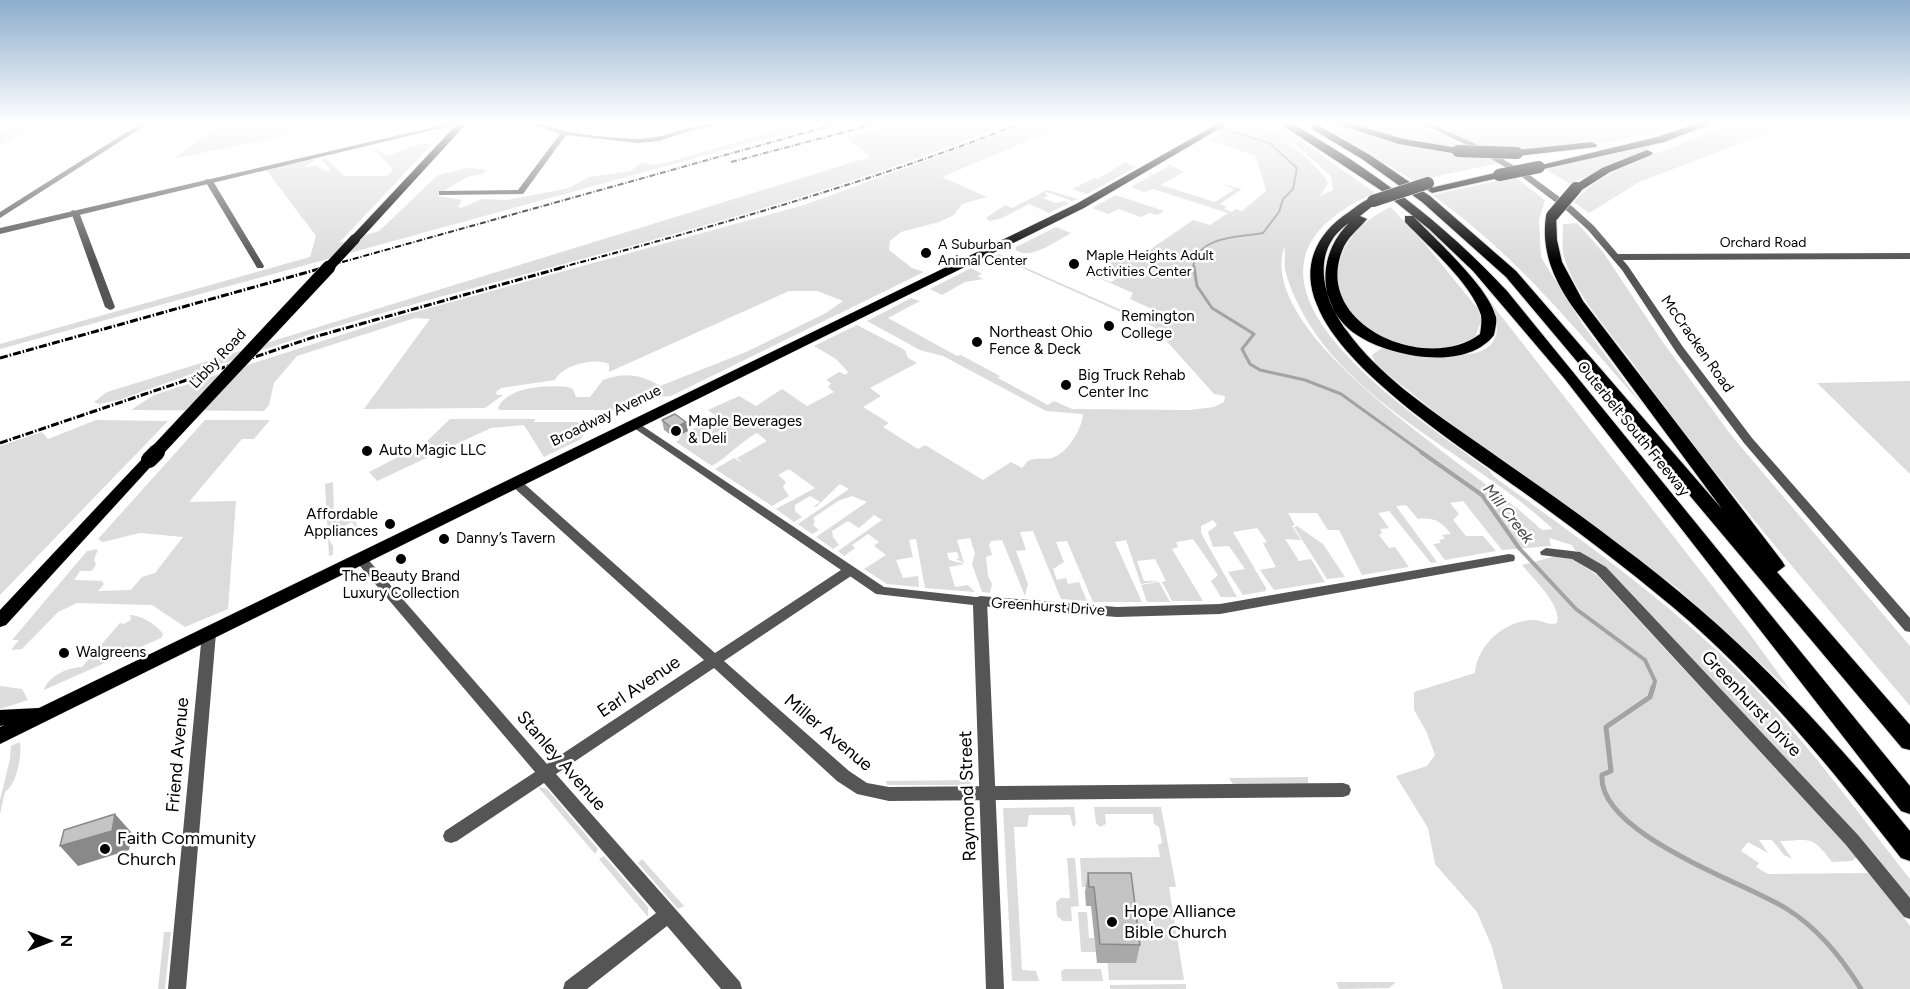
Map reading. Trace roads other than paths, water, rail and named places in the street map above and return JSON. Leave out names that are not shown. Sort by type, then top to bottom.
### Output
[{"type":"highway","points":[[1349,169],[1410,220],[1475,294],[1490,320],[1488,335],[1482,342],[1457,352],[1417,352],[1368,337],[1343,316],[1331,286],[1330,269],[1335,249],[1351,227],[1377,204]]},
{"type":"highway","name":"Outerbelt South Freeway","points":[[1357,169],[1426,220],[1478,268],[1509,303],[1910,804]]},
{"type":"highway","name":"Outerbelt South Freeway","points":[[1384,169],[1462,228],[1511,274],[1910,741]]},
{"type":"highway","points":[[1509,169],[1430,186],[1377,204],[1333,227],[1318,254],[1315,269],[1321,303],[1343,339],[1377,374],[1417,407],[1626,560],[1716,634],[1805,722],[1910,850]]},
{"type":"highway","points":[[1608,169],[1576,188],[1552,216],[1550,248],[1564,283],[1696,464],[1910,741]]},
{"type":"main road","name":"Libby Road","points":[[0,621],[420,169]]},
{"type":"main road","name":"Broadway Avenue","points":[[0,736],[1092,200],[1145,169]]},
{"type":"main road","points":[[0,718],[45,714]]},
{"type":"street","points":[[0,216],[73,169]]},
{"type":"street","points":[[0,231],[259,169]]},
{"type":"street","points":[[442,193],[520,192],[537,169]]},
{"type":"street","name":"McCracken Road","points":[[1514,169],[1538,184],[1581,218],[1617,257],[1732,420],[1910,627]]},
{"type":"street","points":[[208,181],[260,266]]},
{"type":"street","points":[[75,212],[110,307]]},
{"type":"street","name":"Orchard Road","points":[[1617,257],[1910,256]]},
{"type":"street","name":"Greenhurst Drive","points":[[635,424],[849,571],[881,591],[891,594],[1118,612],[1213,609],[1509,558]]},
{"type":"street","name":"Miller Avenue","points":[[516,483],[857,786],[889,794],[1343,790]]},
{"type":"street","name":"Greenhurst Drive","points":[[1546,552],[1575,555],[1601,570],[1852,840],[1910,911]]},
{"type":"street","name":"Stanley Avenue","points":[[360,559],[733,989]]},
{"type":"street","name":"Earl Avenue","points":[[451,836],[849,571]]},
{"type":"street","name":"Raymond Street","points":[[980,601],[995,989]]},
{"type":"street","name":"Friend Avenue","points":[[177,989],[209,633]]},
{"type":"street","points":[[573,989],[667,915]]},
{"type":"waterway","name":"Mill Creek","points":[[1193,268],[1196,257],[1210,244],[1220,240],[1263,233],[1279,212],[1283,199],[1293,189],[1297,169]]},
{"type":"waterway","name":"Mill Creek","points":[[1194,267],[1197,286],[1212,308],[1254,334],[1242,349],[1250,364],[1260,370],[1305,380],[1341,394],[1423,453]]},
{"type":"waterway","name":"Mill Creek","points":[[1421,452],[1482,495],[1519,548],[1576,609],[1645,660],[1655,681],[1653,689]]},
{"type":"waterway","name":"Mill Creek","points":[[1653,687],[1650,697],[1606,727],[1611,771],[1602,775],[1607,797],[1623,817],[1648,836],[1677,854],[1767,898],[1799,917],[1829,945],[1861,989]]},
{"type":"railway","points":[[321,268],[675,169]]},
{"type":"railway","points":[[559,268],[793,202],[896,169]]},
{"type":"railway","points":[[0,358],[326,267]]},
{"type":"railway","points":[[0,443],[314,337],[564,267]]},
{"type":"place","name":"A Suburban Animal Center","points":[[926,253]]},
{"type":"place","name":"Maple Heights Adult Activities Center","points":[[1074,264]]},
{"type":"place","name":"Remington College","points":[[1109,326]]},
{"type":"place","name":"Northeast Ohio Fence & Deck","points":[[977,342]]},
{"type":"place","name":"Big Truck Rehab Center Inc","points":[[1066,385]]},
{"type":"place","name":"Maple Beverages & Deli","points":[[676,431]]},
{"type":"place","name":"Auto Magic LLC","points":[[367,451]]},
{"type":"place","name":"Affordable Appliances","points":[[390,524]]},
{"type":"place","name":"Danny’s Tavern","points":[[444,539]]},
{"type":"place","name":"The Beauty Brand Luxury Collection","points":[[401,559]]},
{"type":"place","name":"Walgreens","points":[[64,653]]},
{"type":"place","name":"Faith Community Church","points":[[105,849]]},
{"type":"place","name":"Hope Alliance Bible Church","points":[[1112,922]]}]
